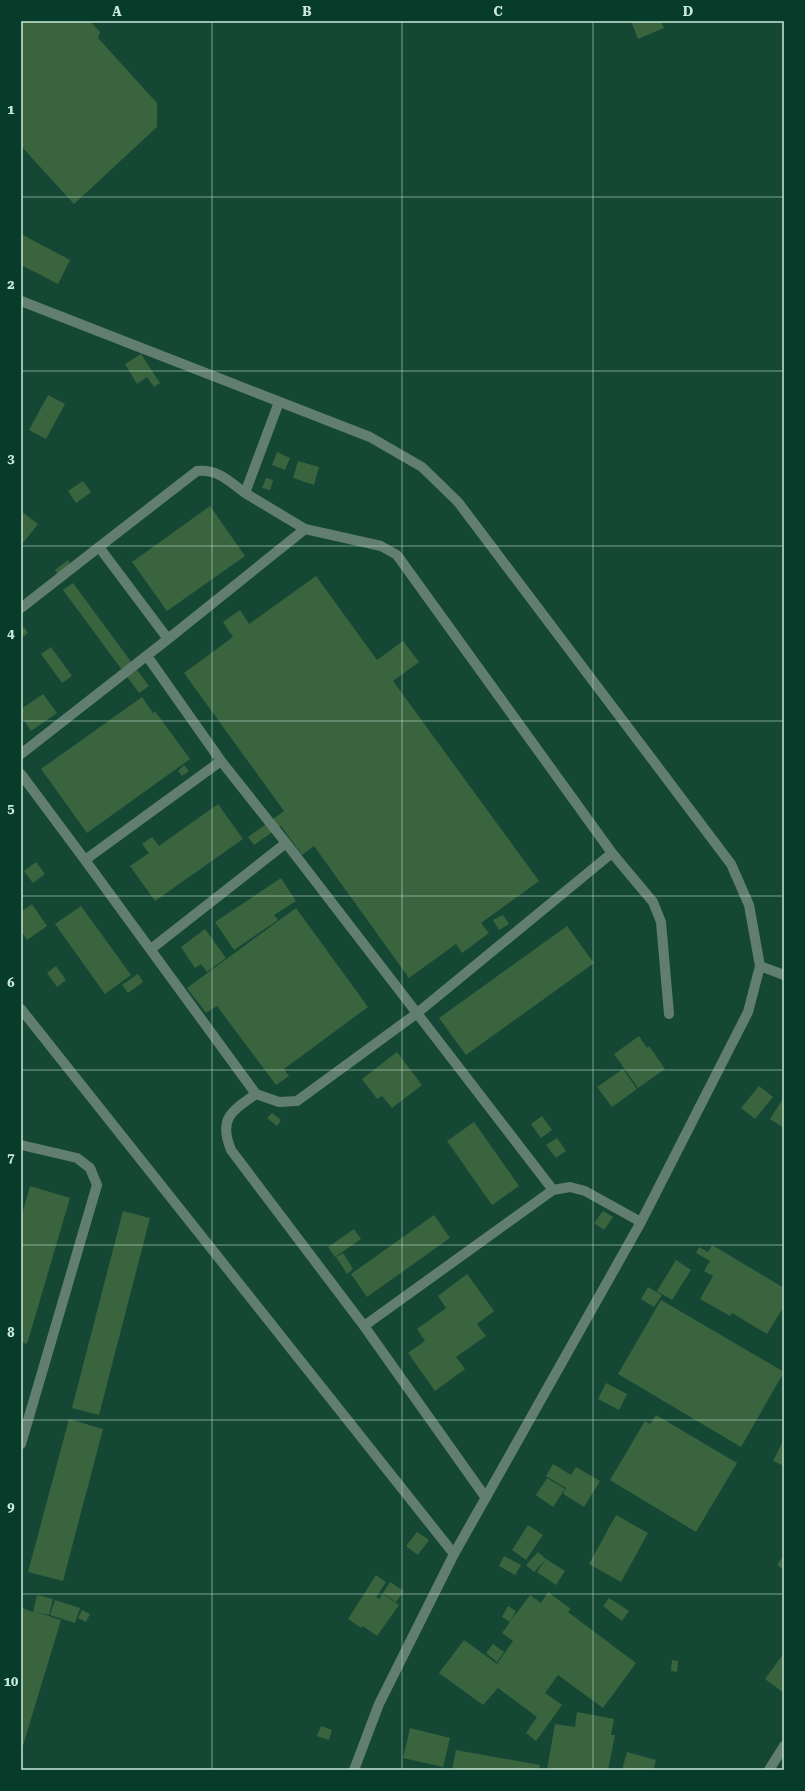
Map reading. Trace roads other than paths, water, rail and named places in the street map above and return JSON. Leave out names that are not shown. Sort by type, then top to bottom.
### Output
[{"type":"street","points":[[21,301],[377,441],[422,467],[458,502],[731,864],[749,905],[760,966],[748,1012],[641,1222],[454,1554],[379,1704],[354,1770]]},
{"type":"street","points":[[245,493],[279,402]]},
{"type":"street","points":[[21,608],[197,471],[209,470],[221,475],[245,493],[305,529],[381,546],[397,555],[612,853],[653,902],[662,922],[669,1014]]},
{"type":"street","points":[[21,754],[305,529]]},
{"type":"street","points":[[99,547],[168,639]]},
{"type":"street","points":[[146,656],[222,760],[416,1014],[554,1190]]},
{"type":"street","points":[[85,860],[222,760]]},
{"type":"street","points":[[21,774],[256,1094],[278,1102],[297,1101],[416,1014],[612,853]]},
{"type":"street","points":[[151,949],[286,843]]},
{"type":"street","points":[[760,966],[784,975]]},
{"type":"street","points":[[21,1009],[454,1554]]},
{"type":"street","points":[[256,1094],[233,1110],[226,1124],[226,1138],[231,1150],[364,1326],[486,1498]]},
{"type":"street","points":[[21,1145],[77,1158],[90,1168],[97,1185],[21,1444]]},
{"type":"street","points":[[364,1326],[554,1190],[570,1187],[585,1191],[641,1222]]},
{"type":"street","points":[[769,1770],[784,1746]]}]
